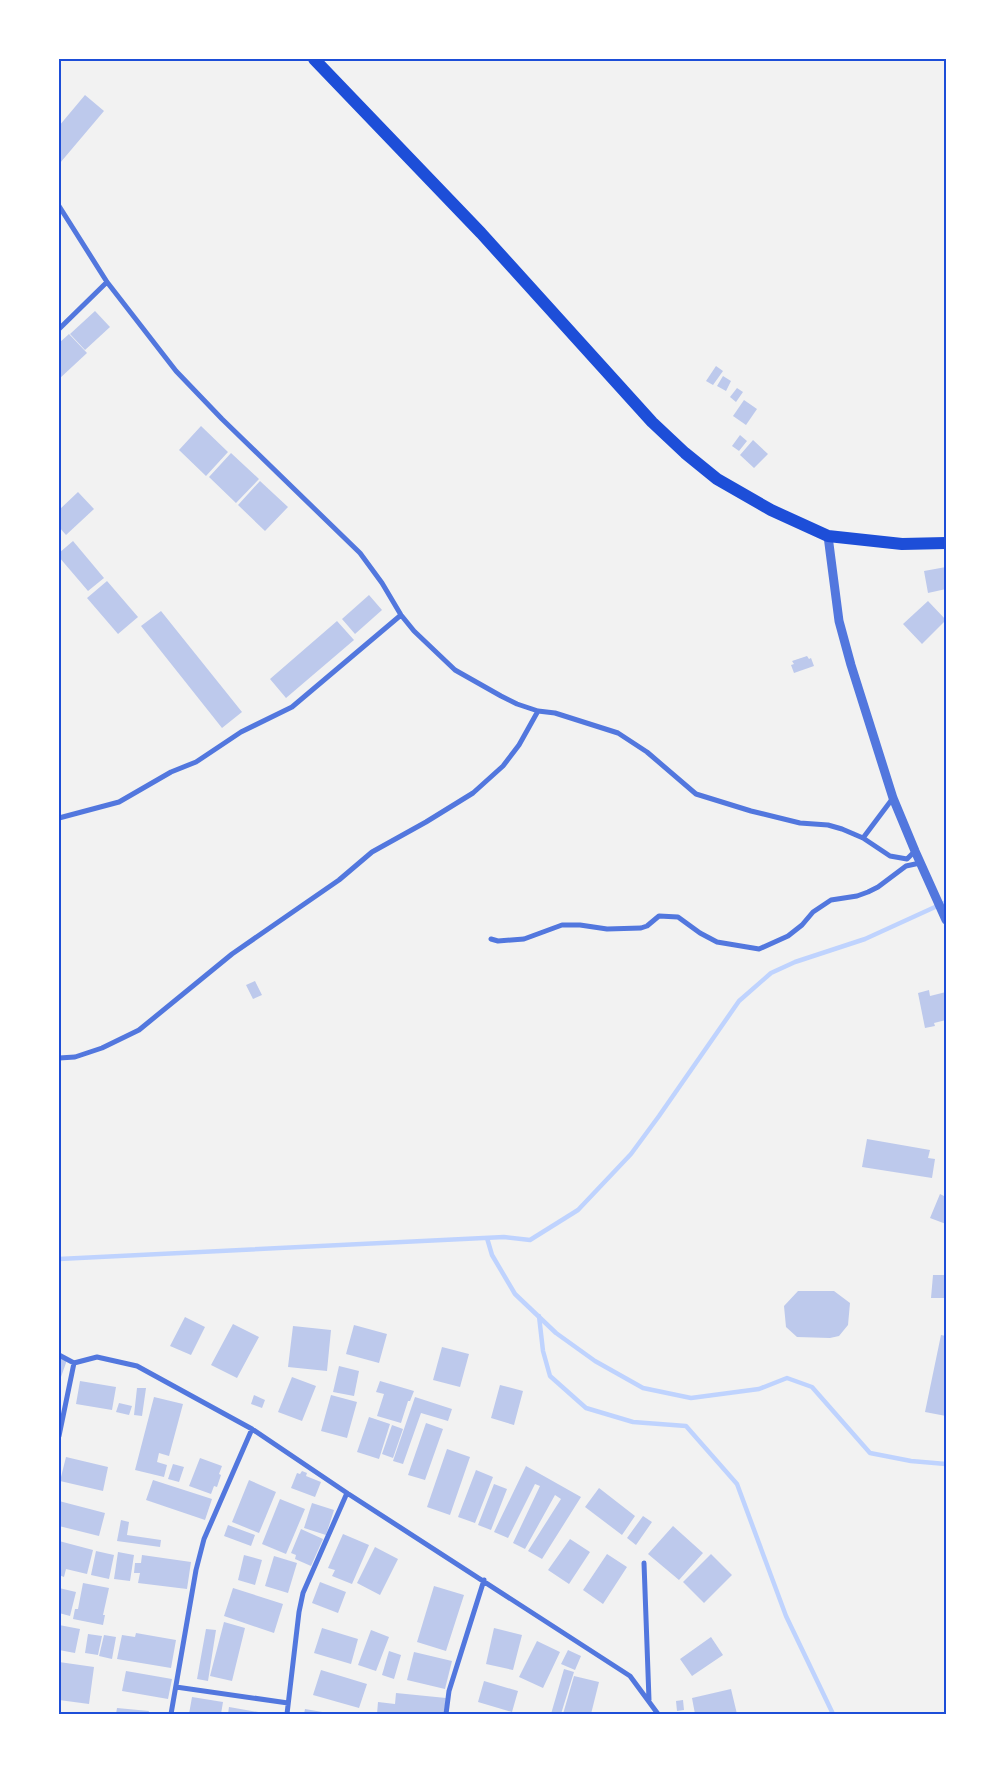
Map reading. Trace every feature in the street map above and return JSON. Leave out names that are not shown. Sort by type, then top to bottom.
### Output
[{"type":"main road","points":[[314,59],[481,233],[652,422],[684,453],[717,479],[771,510],[828,536],[902,544],[946,543]]},
{"type":"street","points":[[59,206],[107,282],[176,371],[222,419],[360,553],[382,583],[401,615],[430,648],[455,670],[501,696],[538,711],[555,713],[618,733],[647,752],[696,794],[751,811],[800,823],[835,827],[864,838],[890,856],[908,859],[915,851]]},
{"type":"street","points":[[59,329],[107,282]]},
{"type":"street","points":[[828,536],[839,621],[893,798],[946,919]]},
{"type":"street","points":[[59,818],[119,802],[171,772],[196,762],[241,732],[292,707],[401,615]]},
{"type":"street","points":[[59,1058],[75,1058],[102,1048],[139,1030],[232,954],[339,880],[372,852],[473,793],[503,766],[519,745],[538,711]]},
{"type":"street","points":[[864,838],[893,798]]},
{"type":"street","points":[[491,939],[498,941],[524,939],[562,925],[580,924],[607,929],[641,928],[647,926],[659,916],[678,917],[700,933],[717,942],[759,949],[788,936],[802,925],[813,912],[831,900],[868,892],[878,887],[906,866],[920,863]]},
{"type":"street","points":[[59,1355],[74,1362],[97,1357],[137,1366],[252,1429],[347,1493],[630,1676],[658,1714]]},
{"type":"street","points":[[59,1436],[74,1362]]},
{"type":"street","points":[[172,1714],[196,1570],[204,1539],[252,1429]]},
{"type":"street","points":[[287,1714],[303,1593],[347,1493]]},
{"type":"street","points":[[644,1564],[649,1700]]},
{"type":"street","points":[[446,1714],[449,1691],[484,1580]]},
{"type":"street","points":[[176,1687],[288,1702]]},
{"type":"building","points":[[85,95],[104,111],[60,163],[59,126]]},
{"type":"building","points":[[95,311],[110,327],[85,350],[70,334]]},
{"type":"building","points":[[69,334],[87,353],[59,379],[59,343]]},
{"type":"building","points":[[716,366],[723,371],[713,385],[706,381]]},
{"type":"building","points":[[723,376],[731,381],[726,391],[717,386]]},
{"type":"building","points":[[737,388],[743,392],[736,402],[730,397]]},
{"type":"building","points":[[744,400],[757,409],[746,425],[733,416]]},
{"type":"building","points":[[201,426],[228,452],[206,476],[179,450]]},
{"type":"building","points":[[740,435],[747,441],[739,451],[732,446]]},
{"type":"building","points":[[753,440],[768,454],[754,468],[740,455]]},
{"type":"building","points":[[231,453],[259,479],[236,503],[209,477]]},
{"type":"building","points":[[260,481],[288,507],[265,531],[238,505]]},
{"type":"building","points":[[78,492],[94,509],[66,535],[59,527],[59,510]]},
{"type":"building","points":[[73,541],[104,578],[88,591],[59,557],[59,553]]},
{"type":"building","points":[[946,567],[946,589],[928,593],[924,571]]},
{"type":"building","points":[[107,581],[138,617],[118,634],[87,598]]},
{"type":"building","points":[[369,595],[382,610],[355,634],[342,619]]},
{"type":"building","points":[[928,601],[946,620],[922,644],[903,624]]},
{"type":"building","points":[[161,611],[242,712],[222,728],[141,626]]},
{"type":"building","points":[[337,621],[354,640],[286,698],[270,679]]},
{"type":"building","points":[[807,656],[809,659],[811,658],[814,666],[794,673],[791,665],[794,664],[792,661]]},
{"type":"building","points":[[255,981],[262,995],[253,999],[246,985]]},
{"type":"building","points":[[929,990],[930,996],[946,992],[946,1020],[934,1023],[935,1026],[925,1028],[918,993]]},
{"type":"building","points":[[867,1139],[930,1150],[928,1158],[935,1159],[932,1178],[862,1167]]},
{"type":"building","points":[[940,1194],[946,1197],[946,1224],[930,1218]]},
{"type":"building","points":[[933,1275],[946,1275],[946,1298],[931,1298]]},
{"type":"building","points":[[798,1291],[834,1291],[850,1303],[848,1325],[839,1336],[830,1338],[797,1337],[786,1327],[784,1306]]},
{"type":"building","points":[[185,1317],[205,1327],[191,1355],[170,1346]]},
{"type":"building","points":[[233,1324],[259,1337],[237,1378],[211,1365]]},
{"type":"building","points":[[354,1325],[387,1334],[379,1363],[346,1354]]},
{"type":"building","points":[[293,1326],[331,1330],[327,1371],[288,1367]]},
{"type":"building","points":[[941,1335],[946,1336],[946,1416],[925,1412]]},
{"type":"building","points":[[442,1347],[469,1354],[460,1387],[433,1380]]},
{"type":"building","points":[[59,1358],[67,1360],[61,1377],[59,1377]]},
{"type":"building","points":[[339,1366],[359,1371],[354,1396],[333,1392]]},
{"type":"building","points":[[292,1377],[316,1386],[302,1421],[278,1412]]},
{"type":"building","points":[[80,1381],[116,1387],[112,1410],[76,1404]]},
{"type":"building","points":[[380,1381],[414,1391],[410,1401],[408,1401],[401,1423],[377,1416],[384,1394],[376,1392]]},
{"type":"building","points":[[500,1385],[523,1391],[514,1425],[491,1418]]},
{"type":"building","points":[[137,1388],[146,1388],[142,1416],[134,1415]]},
{"type":"building","points":[[254,1395],[265,1400],[262,1408],[251,1404]]},
{"type":"building","points":[[331,1395],[357,1402],[347,1438],[321,1431]]},
{"type":"building","points":[[154,1397],[183,1404],[169,1456],[159,1453],[157,1462],[167,1465],[164,1477],[135,1470]]},
{"type":"building","points":[[415,1397],[452,1409],[448,1421],[421,1413],[403,1464],[393,1461]]},
{"type":"building","points":[[119,1403],[132,1406],[129,1415],[116,1412]]},
{"type":"building","points":[[369,1417],[390,1424],[379,1459],[357,1452]]},
{"type":"building","points":[[426,1423],[443,1429],[425,1480],[408,1475]]},
{"type":"building","points":[[392,1425],[403,1429],[393,1458],[382,1454]]},
{"type":"building","points":[[447,1449],[470,1457],[450,1515],[427,1507]]},
{"type":"building","points":[[66,1457],[108,1467],[103,1491],[60,1481]]},
{"type":"building","points":[[200,1458],[222,1466],[217,1487],[214,1486],[211,1494],[189,1486]]},
{"type":"building","points":[[173,1464],[184,1467],[179,1482],[168,1479]]},
{"type":"building","points":[[526,1466],[581,1497],[542,1559],[528,1551],[561,1499],[555,1495],[525,1549],[513,1543],[540,1486],[535,1484],[508,1538],[494,1532]]},
{"type":"building","points":[[476,1470],[493,1477],[475,1523],[458,1517]]},
{"type":"building","points":[[302,1471],[307,1473],[306,1476],[321,1482],[315,1497],[291,1488],[297,1473],[300,1474]]},
{"type":"building","points":[[153,1480],[212,1499],[205,1520],[146,1500]]},
{"type":"building","points":[[249,1480],[276,1492],[259,1533],[232,1522]]},
{"type":"building","points":[[494,1484],[507,1489],[491,1530],[478,1525]]},
{"type":"building","points":[[599,1488],[635,1516],[622,1535],[585,1507]]},
{"type":"building","points":[[280,1499],[305,1509],[286,1554],[262,1544]]},
{"type":"building","points":[[59,1501],[105,1513],[99,1536],[59,1526]]},
{"type":"building","points":[[312,1503],[334,1510],[326,1535],[304,1528]]},
{"type":"building","points":[[643,1516],[652,1522],[636,1545],[627,1538]]},
{"type":"building","points":[[121,1520],[129,1522],[127,1535],[161,1540],[160,1547],[117,1541]]},
{"type":"building","points":[[228,1525],[255,1535],[251,1546],[224,1536]]},
{"type":"building","points":[[673,1526],[703,1553],[679,1580],[648,1554]]},
{"type":"building","points":[[301,1529],[323,1539],[311,1566],[295,1559],[296,1555],[291,1553]]},
{"type":"building","points":[[343,1534],[369,1545],[352,1584],[332,1576],[335,1570],[328,1568]]},
{"type":"building","points":[[570,1539],[590,1552],[569,1584],[548,1570]]},
{"type":"building","points":[[59,1541],[93,1550],[87,1574],[66,1569],[64,1577],[59,1575]]},
{"type":"building","points":[[375,1547],[398,1559],[380,1595],[357,1583]]},
{"type":"building","points":[[96,1551],[114,1555],[109,1579],[91,1575]]},
{"type":"building","points":[[118,1552],[134,1555],[130,1581],[114,1579]]},
{"type":"building","points":[[607,1554],[627,1567],[603,1604],[583,1590]]},
{"type":"building","points":[[711,1554],[732,1575],[704,1603],[683,1582]]},
{"type":"building","points":[[142,1555],[191,1562],[187,1589],[138,1583],[140,1573],[134,1573],[135,1563],[141,1563]]},
{"type":"building","points":[[244,1555],[262,1560],[255,1585],[238,1580]]},
{"type":"building","points":[[274,1556],[297,1563],[288,1593],[265,1586]]},
{"type":"building","points":[[320,1582],[346,1592],[338,1613],[312,1603]]},
{"type":"building","points":[[83,1583],[109,1588],[103,1615],[105,1615],[103,1625],[73,1619],[75,1609],[78,1609]]},
{"type":"building","points":[[434,1586],[464,1595],[446,1651],[417,1642]]},
{"type":"building","points":[[59,1588],[76,1592],[70,1616],[59,1613]]},
{"type":"building","points":[[233,1588],[283,1604],[274,1633],[224,1616]]},
{"type":"building","points":[[224,1622],[245,1628],[232,1681],[210,1676]]},
{"type":"building","points":[[59,1625],[80,1629],[75,1653],[59,1650]]},
{"type":"building","points":[[322,1628],[358,1639],[351,1664],[314,1653]]},
{"type":"building","points":[[494,1628],[522,1635],[513,1670],[486,1664]]},
{"type":"building","points":[[206,1629],[216,1630],[208,1681],[197,1679]]},
{"type":"building","points":[[371,1630],[389,1637],[376,1671],[358,1665]]},
{"type":"building","points":[[136,1633],[176,1640],[171,1668],[117,1659],[122,1635],[135,1637]]},
{"type":"building","points":[[88,1634],[102,1636],[98,1655],[85,1653]]},
{"type":"building","points":[[104,1635],[116,1637],[112,1659],[99,1656]]},
{"type":"building","points":[[711,1637],[723,1655],[692,1676],[680,1659]]},
{"type":"building","points":[[537,1641],[560,1652],[543,1688],[519,1677]]},
{"type":"building","points":[[568,1650],[581,1656],[575,1670],[561,1664]]},
{"type":"building","points":[[389,1651],[401,1655],[394,1679],[382,1675]]},
{"type":"building","points":[[414,1652],[452,1661],[445,1689],[407,1680]]},
{"type":"building","points":[[59,1662],[94,1667],[89,1704],[59,1700]]},
{"type":"building","points":[[564,1669],[574,1672],[561,1714],[551,1714]]},
{"type":"building","points":[[321,1670],[367,1684],[359,1708],[313,1695]]},
{"type":"building","points":[[126,1671],[172,1679],[168,1699],[122,1691]]},
{"type":"building","points":[[574,1676],[599,1682],[591,1714],[563,1714]]},
{"type":"building","points":[[484,1681],[518,1691],[512,1712],[478,1702]]},
{"type":"building","points":[[731,1689],[737,1714],[695,1714],[692,1698]]},
{"type":"building","points":[[396,1693],[446,1698],[444,1714],[377,1714],[378,1702],[395,1704]]},
{"type":"building","points":[[192,1697],[223,1702],[221,1714],[189,1714]]},
{"type":"building","points":[[683,1700],[684,1710],[677,1711],[676,1701]]},
{"type":"building","points":[[229,1707],[264,1713],[264,1714],[228,1714]]},
{"type":"building","points":[[117,1708],[149,1711],[148,1714],[116,1714]]},
{"type":"building","points":[[305,1709],[328,1713],[328,1714],[304,1714]]},
{"type":"waterway","points":[[59,1259],[504,1237],[530,1240],[578,1210],[631,1154],[739,1001],[771,973],[795,962],[865,939],[946,902]]},
{"type":"waterway","points":[[487,1238],[492,1255],[515,1294],[556,1333],[595,1361],[643,1388],[691,1398],[759,1389],[787,1378],[812,1387],[870,1453],[911,1461],[946,1464]]},
{"type":"waterway","points":[[539,1316],[543,1351],[550,1376],[586,1408],[633,1422],[686,1426],[737,1484],[786,1616],[833,1714]]}]
